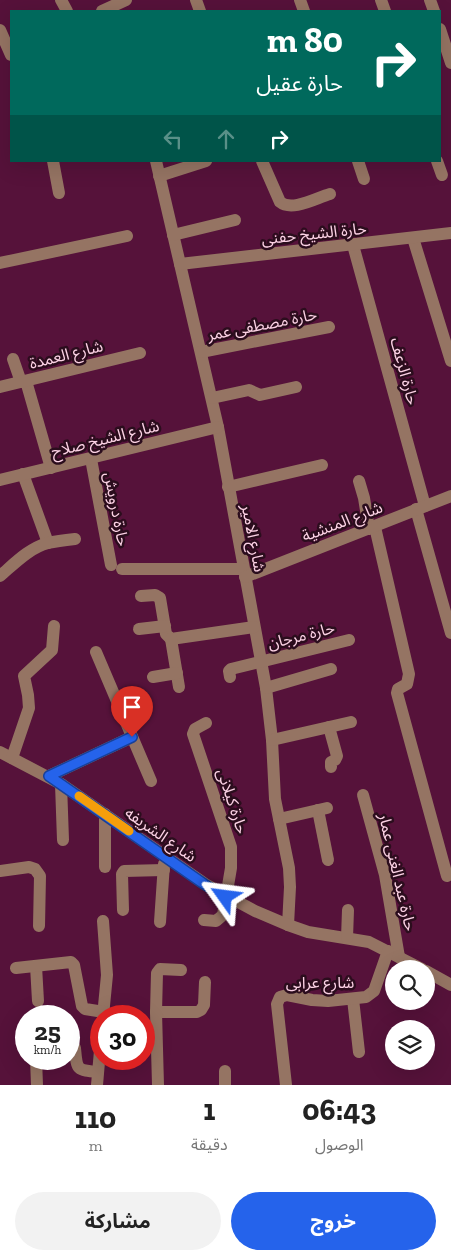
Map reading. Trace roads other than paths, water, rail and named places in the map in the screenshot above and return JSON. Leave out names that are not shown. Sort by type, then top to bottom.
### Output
[{"type":"street","points":[[105,10],[121,5]]},
{"type":"street","points":[[0,30],[10,54]]},
{"type":"street","points":[[441,32],[451,62]]},
{"type":"street","points":[[53,162],[59,193]]},
{"type":"street","name":"شارع الامير","points":[[156,162],[212,398],[266,688],[272,740],[273,780],[289,868],[288,925]]},
{"type":"street","points":[[159,176],[203,162]]},
{"type":"street","points":[[262,162],[283,205],[293,206],[330,194]]},
{"type":"street","points":[[358,162],[364,179]]},
{"type":"street","points":[[437,162],[442,175]]},
{"type":"street","points":[[173,234],[234,220]]},
{"type":"street","name":"حارة الشيخ حفنى","points":[[180,264],[451,233]]},
{"type":"street","points":[[0,263],[127,236]]},
{"type":"street","points":[[413,238],[451,360]]},
{"type":"street","name":"حارة الزعف","points":[[353,245],[421,508],[451,633]]},
{"type":"street","name":"حارة مصطفى عمر","points":[[201,352],[329,327]]},
{"type":"street","name":"شارع العمدة","points":[[0,388],[140,353]]},
{"type":"street","points":[[13,359],[23,382],[51,468]]},
{"type":"street","points":[[212,398],[249,390],[260,394],[296,387]]},
{"type":"street","name":"شارع الشيخ صلاح","points":[[0,480],[218,427]]},
{"type":"street","name":"حارة درويش","points":[[91,459],[116,567]]},
{"type":"street","points":[[228,487],[322,465]]},
{"type":"street","points":[[23,474],[48,543]]},
{"type":"street","points":[[359,481],[410,674],[407,684],[398,689],[397,693],[447,876]]},
{"type":"street","name":"شارع المنشية","points":[[116,567],[244,573],[372,528],[451,496]]},
{"type":"street","points":[[0,576],[28,552],[48,543],[75,539]]},
{"type":"street","points":[[141,596],[155,595],[160,598],[164,626],[167,636],[171,639],[179,687]]},
{"type":"street","points":[[6,755],[29,708],[24,676],[52,650],[54,626]]},
{"type":"street","points":[[139,629],[164,626]]},
{"type":"street","points":[[171,639],[254,628]]},
{"type":"street","name":"حارة مرجان","points":[[230,677],[229,671],[231,669],[349,640]]},
{"type":"street","points":[[96,652],[150,781]]},
{"type":"street","points":[[266,688],[331,669]]},
{"type":"street","points":[[153,677],[176,673]]},
{"type":"street","points":[[272,740],[351,722]]},
{"type":"street","name":"حارة كيلانى","points":[[206,723],[195,729],[193,734],[231,848],[231,868],[225,897]]},
{"type":"street","points":[[329,726],[337,756],[331,762],[331,767]]},
{"type":"street","points":[[49,776],[132,737]]},
{"type":"street","name":"شارع الشريفه","points":[[6,755],[49,776],[225,897],[308,932],[370,942],[405,960]]},
{"type":"street","points":[[61,784],[63,840]]},
{"type":"street","name":"حارة عبد الغنى عمار","points":[[363,795],[385,875],[394,954]]},
{"type":"street","points":[[279,820],[322,809],[328,860]]},
{"type":"street","points":[[105,814],[105,867]]},
{"type":"street","points":[[160,922],[165,856]]},
{"type":"street","points":[[0,870],[30,867],[38,872],[40,876],[40,926]]},
{"type":"street","points":[[123,910],[122,874],[124,871],[164,870]]},
{"type":"street","points":[[204,920],[216,921],[220,919],[225,897]]},
{"type":"street","points":[[347,938],[348,910]]},
{"type":"street","points":[[103,921],[107,975],[105,1005]]},
{"type":"street","name":"شارع عرابى","points":[[286,1085],[277,1004],[280,997],[287,995],[328,1001],[366,997],[374,991],[394,954]]},
{"type":"street","points":[[16,968],[72,963],[83,1008],[90,1010]]},
{"type":"street","points":[[36,966],[38,1001]]},
{"type":"street","points":[[158,1085],[156,1012],[158,971],[160,969],[180,970]]},
{"type":"street","points":[[435,976],[451,985]]},
{"type":"street","points":[[156,1012],[197,1012],[202,1010],[205,982]]},
{"type":"street","points":[[353,999],[359,1052]]},
{"type":"street","points":[[36,1070],[37,1085]]},
{"type":"street","points":[[80,1070],[98,1072],[97,1085]]},
{"type":"street","points":[[225,1071],[225,1085]]}]
